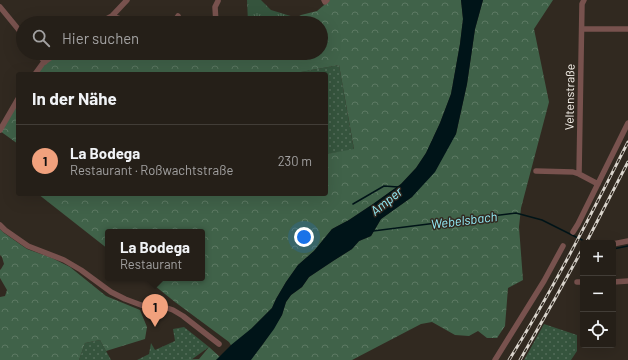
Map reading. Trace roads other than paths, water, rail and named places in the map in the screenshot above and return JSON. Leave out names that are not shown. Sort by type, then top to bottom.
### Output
[{"type":"street","points":[[112,16],[127,0]]},
{"type":"street","points":[[324,0],[325,2],[327,0]]},
{"type":"street","name":"Veltenstraße","points":[[579,174],[582,4],[584,0]]},
{"type":"street","points":[[216,16],[215,7],[218,1]]},
{"type":"street","points":[[0,7],[16,26]]},
{"type":"street","points":[[582,29],[628,29]]},
{"type":"street","points":[[37,72],[48,60]]},
{"type":"street","points":[[0,130],[16,102]]},
{"type":"street","points":[[573,232],[628,123]]},
{"type":"street","points":[[536,172],[573,172],[598,184]]},
{"type":"street","points":[[0,225],[28,246],[64,260],[81,270],[111,292],[125,299],[141,305],[150,307],[161,306],[173,310],[219,344]]},
{"type":"street","points":[[616,244],[628,242]]},
{"type":"street","points":[[495,360],[544,281],[563,246]]},
{"type":"street","points":[[616,282],[628,281]]},
{"type":"water","name":"Amper","points":[[461,0],[483,0],[475,29],[467,84],[456,134],[435,172],[412,197],[381,219],[371,236],[359,241],[352,249],[309,277],[302,287],[291,295],[286,302],[282,315],[274,329],[251,360],[216,360],[272,308],[286,282],[298,265],[314,251],[332,229],[349,220],[401,184],[416,168],[426,153],[451,94],[463,19]]},
{"type":"waterway","name":"Amper","points":[[353,204],[384,186],[398,187]]},
{"type":"waterway","name":"Webelsbach","points":[[373,231],[516,213],[542,220],[582,240]]},
{"type":"waterway","name":"Webelsbach","points":[[616,248],[628,246]]},
{"type":"railway","points":[[509,360],[556,280],[628,142]]},
{"type":"railway","points":[[588,240],[628,162]]},
{"type":"railway","points":[[520,360],[580,253]]},
{"type":"place","name":"La Bodega","points":[[155,327]]}]
